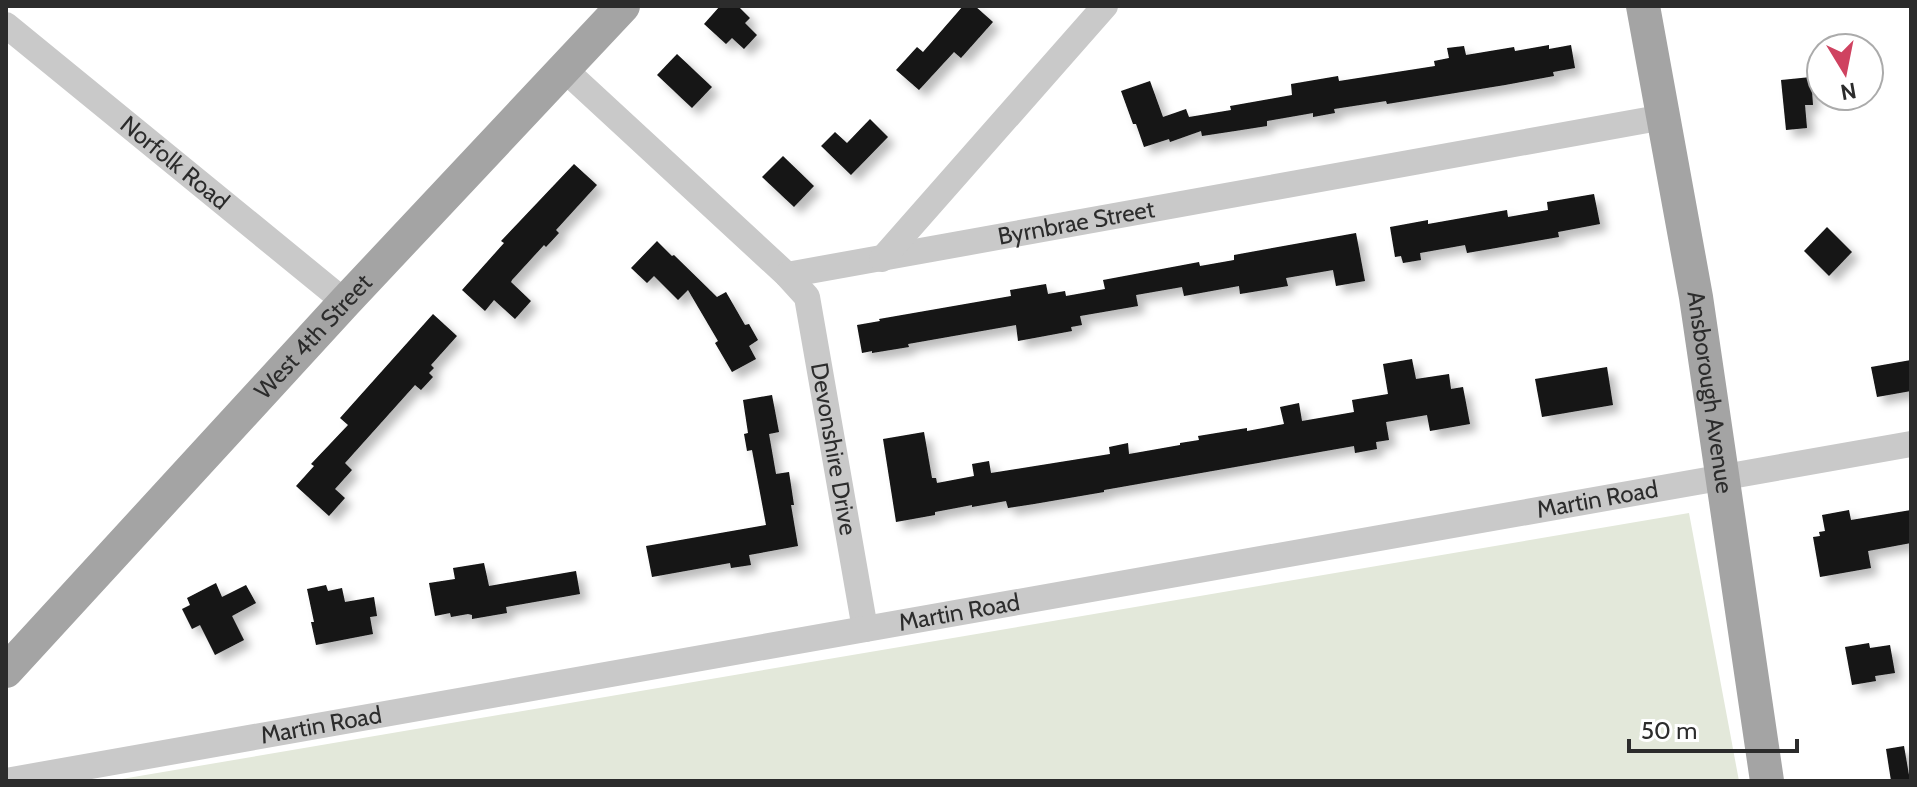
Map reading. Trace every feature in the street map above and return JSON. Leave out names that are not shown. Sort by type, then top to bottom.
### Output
[{"type":"main road","name":"West 4th Street","points":[[6,671],[345,302],[623,6]]},
{"type":"main road","name":"Ansborough Avenue","points":[[1643,6],[1696,297],[1767,781]]},
{"type":"street","points":[[882,259],[1105,6]]},
{"type":"street","name":"Norfolk Road","points":[[6,25],[345,302]]},
{"type":"street","points":[[565,70],[787,275]]},
{"type":"street","name":"Byrnbrae Street","points":[[787,275],[1664,117]]},
{"type":"street","name":"Devonshire Drive","points":[[787,275],[807,297],[865,629]]},
{"type":"street","name":"Martin Road","points":[[6,781],[1911,444]]},
{"type":"shaded area","points":[[1689,513],[1739,781],[110,781]]},
{"type":"building","points":[[720,6],[738,6],[750,18],[745,23],[757,35],[744,49],[732,38],[726,44],[704,24]]},
{"type":"building","points":[[963,6],[975,6],[993,22],[961,58],[954,52],[919,90],[896,70],[917,47],[923,52]]},
{"type":"building","points":[[1549,45],[1549,49],[1571,45],[1575,68],[1553,72],[1554,76],[1505,85],[1387,104],[1386,101],[1334,109],[1335,113],[1313,117],[1313,113],[1267,121],[1267,126],[1202,136],[1201,131],[1144,147],[1121,91],[1150,81],[1163,117],[1186,109],[1189,117],[1292,95],[1291,84],[1338,76],[1339,81],[1435,66],[1434,61],[1449,58],[1447,48],[1464,46],[1466,55]]},
{"type":"building","points":[[677,54],[712,87],[692,108],[657,75]]},
{"type":"building","points":[[1805,78],[1807,128],[1786,130],[1781,80]]},
{"type":"building","points":[[870,119],[888,137],[851,175],[821,146],[835,132],[847,143]]},
{"type":"building","points":[[783,156],[814,186],[794,207],[762,177]]},
{"type":"building","points":[[574,164],[597,185],[556,230],[559,233],[512,280],[531,301],[515,319],[494,300],[485,311],[462,290],[504,243],[501,241]]},
{"type":"building","points":[[1594,194],[1600,224],[1558,232],[1559,237],[1467,253],[1465,245],[1420,253],[1421,260],[1403,263],[1401,256],[1395,257],[1390,227],[1428,220],[1428,224],[1507,210],[1508,217],[1548,210],[1547,202]]},
{"type":"building","points":[[1827,227],[1852,252],[1829,276],[1804,251]]},
{"type":"building","points":[[1356,233],[1365,281],[1336,286],[1333,270],[1286,278],[1288,286],[1240,294],[1239,286],[1184,296],[1182,287],[1136,295],[1138,306],[1080,316],[1082,325],[1071,327],[1072,331],[1018,341],[1016,325],[908,344],[909,347],[862,353],[857,325],[879,319],[1011,296],[1010,290],[1046,284],[1048,294],[1065,291],[1066,296],[1105,289],[1103,280],[1199,262],[1200,266],[1234,260],[1234,255]]},
{"type":"building","points":[[657,241],[717,297],[726,292],[745,325],[749,324],[758,340],[749,346],[756,359],[732,372],[688,290],[678,300],[654,276],[647,283],[631,268]]},
{"type":"building","points":[[433,314],[457,336],[431,365],[434,368],[429,373],[433,377],[421,390],[415,385],[345,463],[352,470],[335,489],[345,498],[329,516],[296,486],[314,466],[311,464],[348,425],[340,418]]},
{"type":"building","points":[[1412,359],[1416,379],[1449,374],[1451,389],[1463,387],[1470,424],[1430,431],[1427,415],[1386,422],[1389,440],[1376,442],[1377,449],[1355,453],[1354,446],[1034,504],[1008,508],[1006,501],[972,505],[896,522],[883,439],[924,432],[932,478],[936,478],[937,483],[974,476],[972,464],[989,461],[991,473],[1110,454],[1109,447],[1128,443],[1129,454],[1180,445],[1199,440],[1198,436],[1284,424],[1280,407],[1299,403],[1302,421],[1354,412],[1352,400],[1388,394],[1383,364]]},
{"type":"building","points":[[1911,360],[1911,391],[1877,397],[1871,367]]},
{"type":"building","points":[[1607,367],[1613,405],[1542,417],[1535,379]]},
{"type":"building","points":[[772,395],[779,432],[769,434],[776,474],[789,472],[798,546],[749,555],[751,565],[731,568],[730,563],[652,577],[646,546],[766,525],[752,450],[747,451],[744,434],[748,433],[743,400]]},
{"type":"building","points":[[1849,510],[1851,520],[1911,510],[1911,543],[1868,551],[1871,568],[1820,577],[1813,537],[1825,531],[1822,515]]},
{"type":"building","points":[[484,563],[489,586],[576,571],[580,594],[506,607],[507,613],[472,619],[472,615],[468,614],[435,616],[429,583],[455,579],[453,568]]},
{"type":"building","points":[[216,583],[222,597],[246,585],[256,603],[232,616],[244,640],[215,655],[200,625],[192,629],[182,609],[190,605],[187,598]]},
{"type":"building","points":[[326,585],[328,591],[342,588],[345,602],[374,597],[377,616],[370,617],[373,634],[316,645],[307,589]]},
{"type":"building","points":[[1869,643],[1870,648],[1890,645],[1895,673],[1875,676],[1876,681],[1852,685],[1845,647]]},
{"type":"building","points":[[1904,746],[1910,781],[1891,781],[1886,749]]}]
